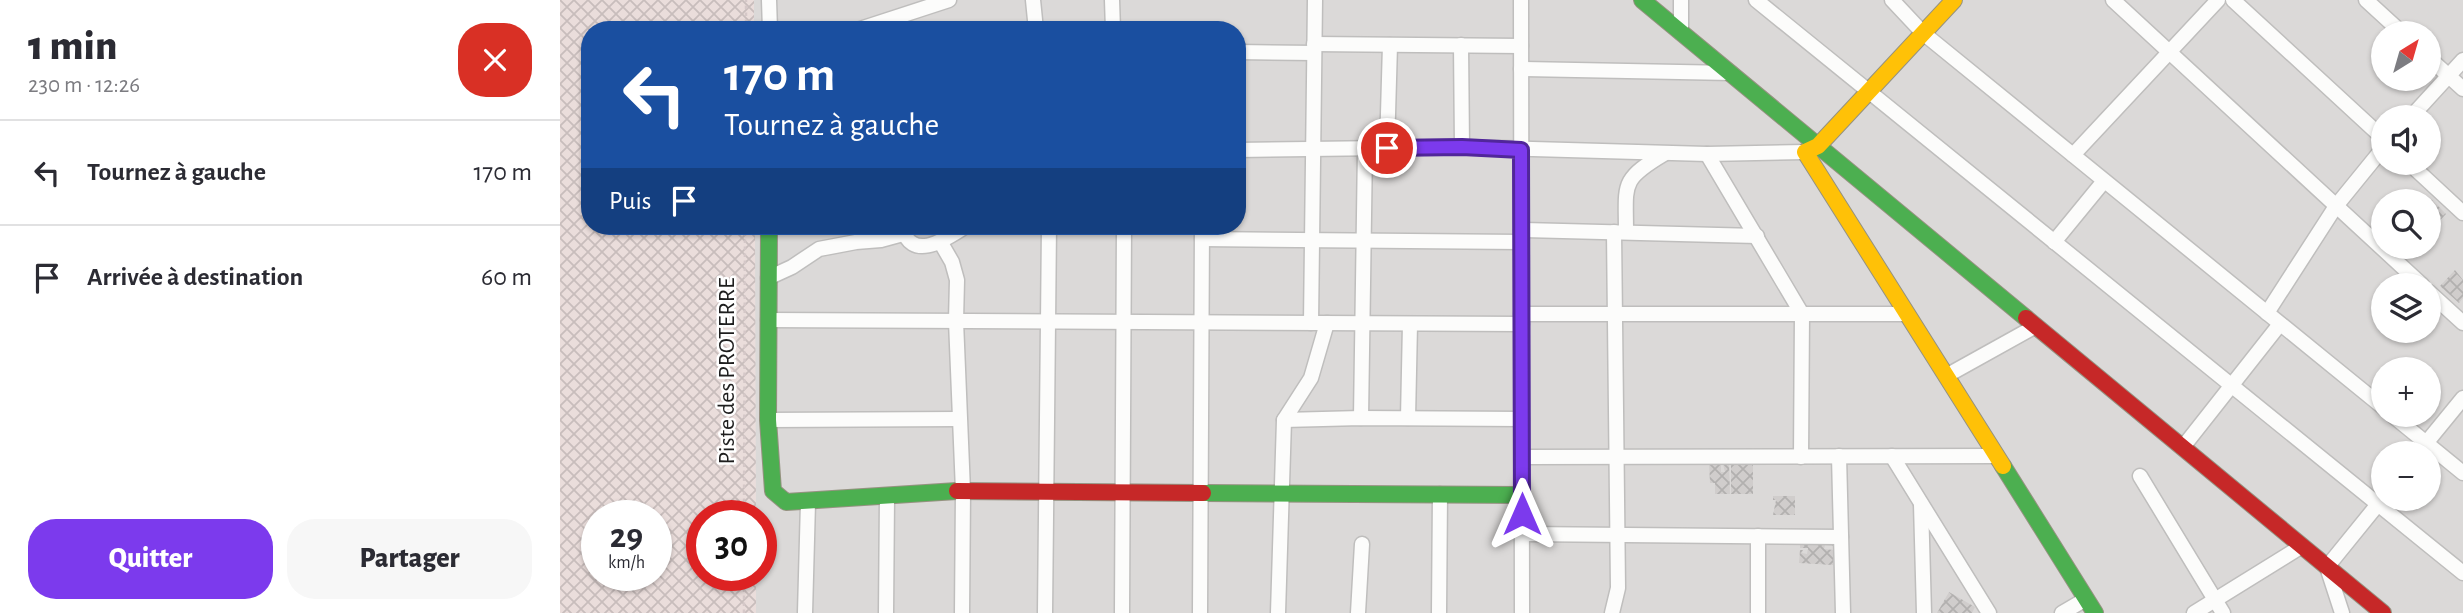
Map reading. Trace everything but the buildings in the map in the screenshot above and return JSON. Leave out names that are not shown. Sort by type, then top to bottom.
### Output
[{"type":"street","points":[[769,0],[770,21]]},
{"type":"street","points":[[884,21],[949,0]]},
{"type":"street","points":[[1033,0],[1035,21]]},
{"type":"street","points":[[1112,0],[1113,21]]},
{"type":"street","points":[[1311,323],[1315,0]]},
{"type":"street","points":[[1521,0],[1522,613]]},
{"type":"street","points":[[1642,0],[1731,74],[1811,149],[2036,326],[2383,613]]},
{"type":"street","points":[[1681,0],[1681,33]]},
{"type":"street","points":[[1756,0],[2231,386],[2371,492]]},
{"type":"street","points":[[1892,0],[1923,33],[2371,398]]},
{"type":"street","points":[[1246,150],[1462,147],[1707,153],[1811,149],[1954,0]]},
{"type":"street","points":[[2113,0],[2409,273]]},
{"type":"street","points":[[2073,155],[2218,0]]},
{"type":"street","points":[[2233,0],[2371,127]]},
{"type":"street","points":[[2366,0],[2389,21]]},
{"type":"street","points":[[1387,148],[1390,45]]},
{"type":"street","points":[[1246,52],[1390,45],[1521,46]]},
{"type":"street","points":[[1461,45],[1462,147]]},
{"type":"street","points":[[2421,105],[2463,60]]},
{"type":"street","points":[[1521,69],[1731,74]]},
{"type":"street","points":[[2441,69],[2463,89]]},
{"type":"street","points":[[1361,418],[1366,148]]},
{"type":"street","points":[[1811,149],[1907,314],[2091,606],[2062,613]]},
{"type":"street","points":[[1612,613],[1618,588],[1615,314],[1620,232],[1626,187],[1640,169],[1666,153]]},
{"type":"street","points":[[1707,153],[1802,314],[1801,457]]},
{"type":"street","points":[[2267,313],[2336,206],[2371,163]]},
{"type":"street","points":[[2422,175],[2463,212]]},
{"type":"street","points":[[2054,242],[2104,181]]},
{"type":"street","points":[[1243,235],[1312,240],[1620,232],[1758,236]]},
{"type":"street","points":[[769,235],[768,420],[773,491],[786,502],[964,491],[1522,495]]},
{"type":"street","points":[[768,278],[792,267],[819,249],[881,240],[892,235]]},
{"type":"street","points":[[906,235],[912,244],[925,247],[940,243],[952,235]]},
{"type":"street","points":[[1045,613],[1049,235]]},
{"type":"street","points":[[1122,613],[1124,235]]},
{"type":"street","points":[[1200,613],[1202,235]]},
{"type":"street","points":[[940,243],[952,262],[957,280],[956,321],[964,491],[962,613]]},
{"type":"street","points":[[2441,303],[2463,323]]},
{"type":"street","points":[[768,320],[1410,324],[1615,314],[1907,314]]},
{"type":"street","points":[[1278,613],[1284,420],[1311,378],[1327,323]]},
{"type":"street","points":[[1408,418],[1410,324]]},
{"type":"street","points":[[2183,447],[2280,324]]},
{"type":"street","points":[[1946,376],[2036,326]]},
{"type":"street","points":[[2429,441],[2463,398]]},
{"type":"street","points":[[768,420],[960,419]]},
{"type":"street","points":[[1284,420],[1522,419]]},
{"type":"street","points":[[2403,427],[2416,441]]},
{"type":"street","points":[[1839,456],[1843,613]]},
{"type":"street","points":[[1892,456],[1989,613]]},
{"type":"street","points":[[1522,457],[1996,456]]},
{"type":"street","points":[[2441,459],[2463,473]]},
{"type":"street","points":[[2140,476],[2223,613]]},
{"type":"street","points":[[1439,613],[1440,494]]},
{"type":"street","points":[[886,613],[887,497]]},
{"type":"street","points":[[805,613],[808,502]]},
{"type":"street","points":[[1921,503],[1924,613]]},
{"type":"street","points":[[2327,567],[2372,511]]},
{"type":"street","points":[[2393,511],[2463,573]]},
{"type":"street","points":[[1522,534],[1841,537]]},
{"type":"street","points":[[1758,536],[1758,613]]},
{"type":"street","points":[[1358,613],[1362,544]]},
{"type":"street","points":[[2194,613],[2302,546]]},
{"type":"street","points":[[2327,567],[2342,613]]},
{"type":"path","points":[[746,0],[746,21]]},
{"type":"path","name":"Piste des PROTERRE","points":[[744,500],[746,235]]},
{"type":"path","points":[[744,591],[744,613]]},
{"type":"shaded area","points":[[560,0],[2463,0],[2463,613],[560,613]]},
{"type":"shaded area","points":[[560,0],[754,0],[754,21],[581,21],[581,235],[755,235],[756,500],[686,500],[686,591],[756,591],[756,613],[560,613]]},
{"type":"traffic: fast","points":[[1642,0],[2026,318]]},
{"type":"traffic: fast","points":[[769,235],[768,420],[773,491],[786,502],[957,491]]},
{"type":"traffic: fast","points":[[2003,466],[2095,613]]},
{"type":"traffic: fast","points":[[1203,493],[1522,495]]},
{"type":"traffic: slow","points":[[1954,0],[1818,146],[1805,152],[2003,466]]},
{"type":"traffic: jam","points":[[2026,318],[2383,613]]},
{"type":"traffic: jam","points":[[957,491],[1203,493]]},
{"type":"route","points":[[1387,148],[1462,147],[1521,150],[1522,514]]}]
